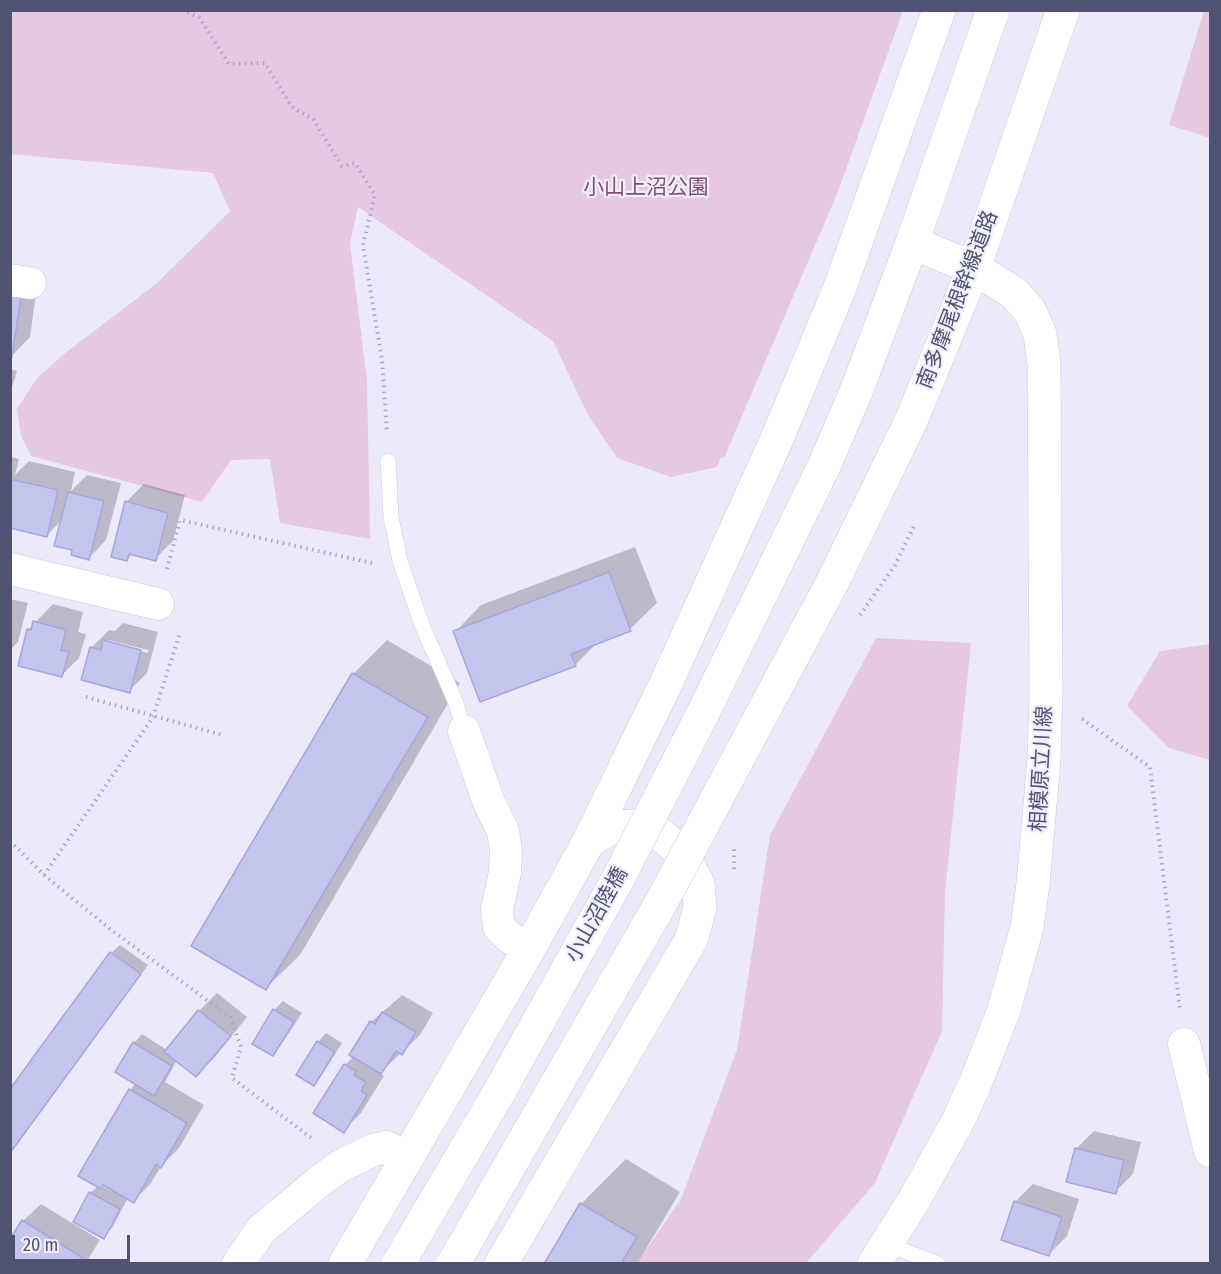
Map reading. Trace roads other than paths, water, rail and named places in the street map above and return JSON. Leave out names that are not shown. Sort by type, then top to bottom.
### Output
[{"type":"main road","points":[[345,1263],[529,950],[589,841],[673,668],[776,441],[839,290],[939,10]]},
{"type":"main road","points":[[912,243],[993,10]]},
{"type":"main road","name":"南多摩尾根幹線道路","points":[[453,1263],[662,901],[833,581],[911,421],[974,268],[1063,10]]},
{"type":"main road","name":"相模原立川線","points":[[881,1254],[958,1121],[991,1046],[1013,978],[1027,927],[1038,838],[1046,695],[1044,364],[1040,334],[1030,311],[1014,293],[974,268],[912,243]]},
{"type":"main road","name":"小山沼陸橋","points":[[398,1263],[498,1094],[619,877],[703,713],[824,466],[856,392],[912,243]]},
{"type":"main road","points":[[501,1263],[691,940],[700,908],[698,884],[681,852],[661,835],[629,826],[608,829],[589,841]]},
{"type":"street","points":[[10,569],[158,604]]},
{"type":"street","points":[[464,731],[488,800],[503,831],[505,872],[497,910],[499,927],[508,937],[529,950]]},
{"type":"street","points":[[1185,1044],[1209,1140]]},
{"type":"street","points":[[238,1263],[261,1230],[321,1180],[342,1166],[373,1150],[387,1147],[406,1159]]},
{"type":"lane","points":[[388,461],[391,517],[400,561],[422,625],[456,703],[464,731]]},
{"type":"lane","points":[[881,1254],[938,1263]]},
{"type":"park label","name":"小山上沼公園","points":[[646,188]]}]
